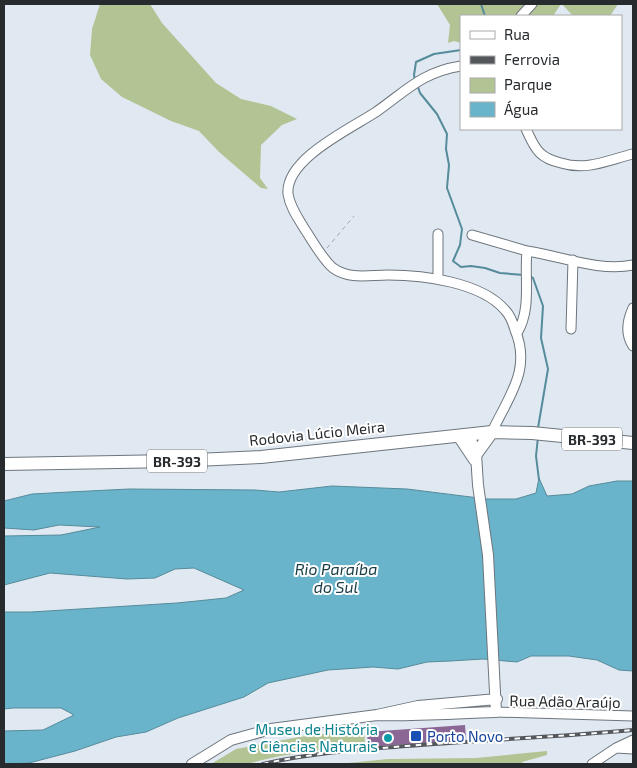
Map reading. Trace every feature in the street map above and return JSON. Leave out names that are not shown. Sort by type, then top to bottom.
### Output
[{"type":"highway","name":"Rodovia Lúcio Meira","points":[[4,464],[174,461],[261,457],[492,432],[532,433],[633,443]]},
{"type":"highway","points":[[477,460],[492,432]]},
{"type":"main road","points":[[192,764],[231,740],[271,729],[377,715],[418,706],[439,710],[459,708],[496,712],[497,699],[488,555],[478,485],[477,460],[464,435]]},
{"type":"main road","points":[[459,708],[481,700],[497,699]]},
{"type":"street","points":[[522,15],[532,4]]},
{"type":"street","points":[[460,66],[437,71],[420,80],[376,112],[322,146],[307,159],[292,177],[288,187],[291,205],[331,267],[346,274],[365,276],[438,278],[464,286],[497,302],[506,310],[517,334],[522,354],[521,367],[516,383],[492,432]]},
{"type":"street","points":[[526,130],[534,146],[540,153],[553,161],[568,165],[590,166],[633,154]]},
{"type":"street","points":[[438,234],[438,278]]},
{"type":"street","points":[[472,236],[527,251],[606,266],[620,267],[633,265]]},
{"type":"street","points":[[517,334],[525,314],[527,251]]},
{"type":"street","points":[[570,329],[574,260]]},
{"type":"street","points":[[633,308],[627,332],[633,346]]},
{"type":"street","name":"Rua Adão Araújo","points":[[496,712],[633,716]]},
{"type":"street","points":[[592,764],[616,748],[633,740]]},
{"type":"street","points":[[616,748],[633,749]]},
{"type":"path","points":[[322,254],[354,216]]},
{"type":"green space","points":[[100,4],[150,4],[162,23],[216,83],[241,99],[271,106],[297,119],[282,125],[261,145],[260,178],[268,189],[261,188],[219,152],[199,131],[171,121],[122,97],[101,79],[90,55],[92,29]]},
{"type":"green space","points":[[437,4],[561,4],[554,15],[460,15],[460,43],[454,41],[448,43],[450,25]]},
{"type":"green space","points":[[562,4],[618,4],[611,15],[572,15]]},
{"type":"green space","points":[[364,729],[365,744],[280,756],[246,764],[211,764],[236,749],[299,737]]},
{"type":"green space","points":[[547,751],[547,755],[522,762],[523,764],[338,764],[388,759],[476,758]]},
{"type":"water","name":"Rio Paraíba do Sul","points":[[539,478],[547,496],[572,494],[589,486],[617,481],[633,481],[633,671],[619,670],[597,660],[569,656],[531,656],[517,662],[483,659],[427,662],[398,669],[373,667],[328,670],[268,683],[244,697],[178,718],[146,732],[116,737],[75,751],[29,763],[4,764],[4,731],[43,730],[74,715],[61,708],[4,709],[4,612],[177,603],[226,598],[244,590],[194,568],[175,569],[155,578],[127,579],[50,573],[4,585],[4,536],[61,535],[100,527],[59,525],[34,530],[4,528],[4,501],[32,494],[129,489],[255,490],[279,492],[332,486],[407,489],[487,499],[516,499],[536,493]]},
{"type":"building","name":"Porto Novo","points":[[465,725],[466,740],[368,747],[367,732]]},
{"type":"waterway","points":[[481,4],[485,15]]},
{"type":"waterway","points":[[415,80],[416,62],[434,54],[460,50]]},
{"type":"waterway","points":[[418,87],[420,93],[437,114],[447,134],[446,149],[449,165],[447,188],[462,229],[460,245],[453,261],[461,267],[471,266],[500,273],[524,275]]},
{"type":"waterway","points":[[531,277],[543,306],[541,338],[548,369],[538,428]]},
{"type":"waterway","points":[[538,437],[536,456],[539,480]]},
{"type":"railway","points":[[263,764],[298,757],[352,751],[633,730]]},
{"type":"place","name":"Porto Novo","points":[[416,736]]},
{"type":"place","name":"Museu de História e Ciências Naturais","points":[[388,738]]}]
